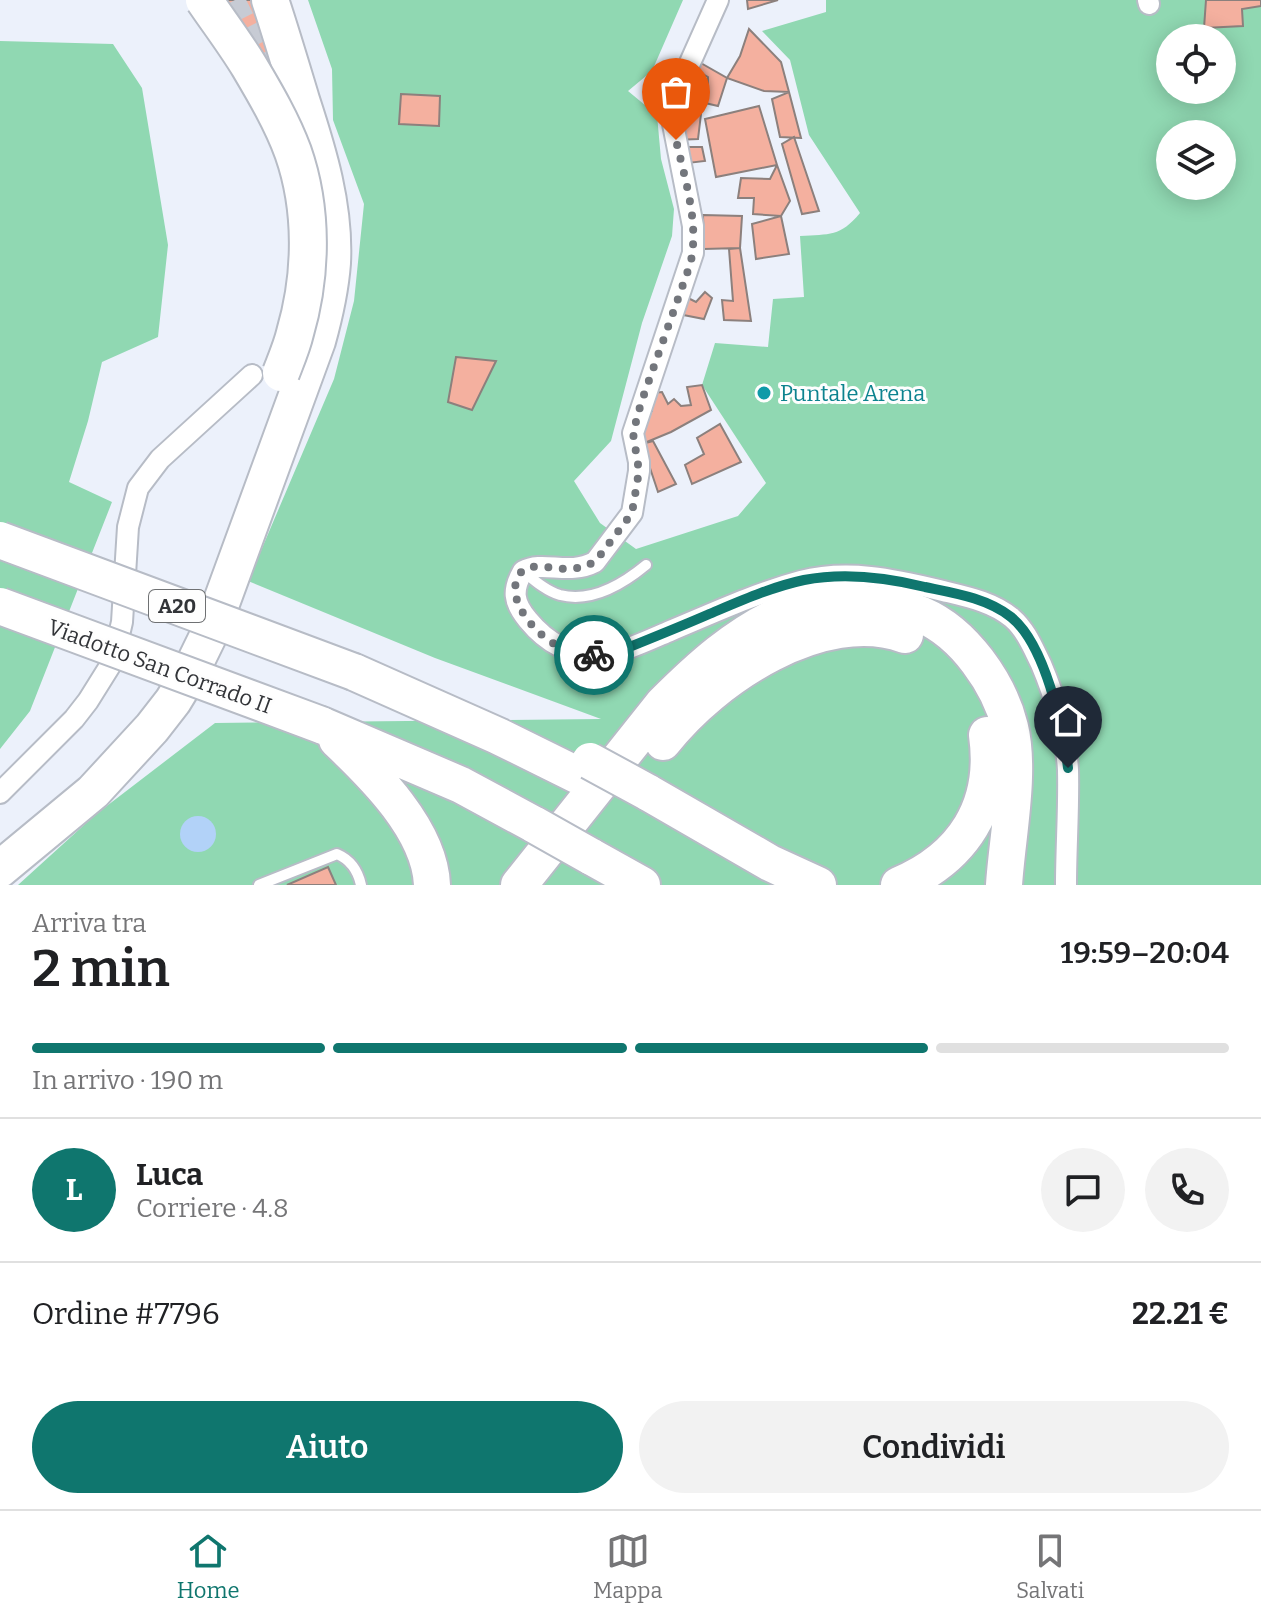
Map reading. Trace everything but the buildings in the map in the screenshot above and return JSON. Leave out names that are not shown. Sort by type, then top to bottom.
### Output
[{"type":"highway","points":[[0,843],[101,753],[135,713],[169,664],[193,615],[296,332],[305,285],[308,237],[304,196],[293,153],[247,63],[204,0]]},
{"type":"highway","points":[[0,869],[93,792],[152,728],[185,682],[212,628],[279,376],[317,341],[332,262],[330,217],[313,140],[270,0]]},
{"type":"highway","name":"A20","points":[[0,540],[354,672],[498,736],[584,768],[640,798]]},
{"type":"highway","points":[[519,885],[663,704],[690,677],[736,641],[785,613],[825,604],[861,602],[907,610],[943,627],[982,666],[991,682],[1007,717],[1014,755],[1004,885]]},
{"type":"highway","name":"Viadotto San Corrado II","points":[[0,606],[321,725],[461,785],[642,885]]},
{"type":"highway","points":[[551,885],[679,721],[704,699],[753,662],[777,650],[833,632],[871,627],[919,640],[937,652],[969,690],[983,716],[990,759],[981,805],[963,839],[951,854],[934,867],[899,885]]},
{"type":"highway","points":[[321,725],[364,766],[406,814],[423,848],[432,885]]},
{"type":"highway","points":[[640,798],[765,885]]},
{"type":"highway","points":[[640,798],[818,885]]},
{"type":"street","points":[[718,0],[672,103],[672,119],[690,207],[694,244],[690,265],[633,433],[639,462],[632,513],[595,562],[579,567],[535,567],[523,571],[514,590],[520,609],[544,637],[556,645],[573,652],[601,655],[617,652],[744,600],[802,581],[828,577],[873,577],[913,584],[971,598],[1002,612],[1020,626],[1032,644],[1048,681],[1062,728],[1068,768],[1066,885]]},
{"type":"street","points":[[0,793],[74,719],[113,661],[122,622],[128,527],[138,488],[147,474],[160,459],[279,376]]},
{"type":"lane","points":[[523,571],[560,595],[581,596],[615,587],[646,565]]},
{"type":"lane","points":[[259,885],[337,854],[353,865],[361,885]]},
{"type":"green space","points":[[308,0],[683,0],[652,71],[628,91],[657,115],[661,159],[674,209],[672,236],[642,323],[611,441],[574,481],[600,523],[636,549],[738,516],[766,483],[702,385],[715,343],[768,347],[773,299],[804,297],[800,236],[834,233],[860,213],[809,135],[790,60],[762,31],[826,12],[826,0],[1261,0],[1261,885],[18,885],[95,815],[215,723],[601,719],[435,658],[248,581],[334,379],[354,301],[364,204],[333,120],[332,69]]},
{"type":"green space","points":[[0,41],[113,44],[142,88],[168,245],[158,337],[102,362],[69,482],[112,502],[30,711],[0,749]]},
{"type":"water","points":[[198,816],[211,821],[216,834],[211,847],[198,852],[185,847],[180,834],[185,821]]},
{"type":"tunnel","points":[[235,0],[271,71]]},
{"type":"way so far","points":[[594,655],[573,652],[544,637],[520,609],[514,590],[523,571],[528,568],[569,569],[595,562],[632,513],[639,471],[633,433],[693,253],[693,226],[676,140]]},
{"type":"place","name":"Puntale Arena","points":[[764,393]]},
{"type":"route","points":[[594,655],[617,652],[744,600],[802,581],[848,576],[913,584],[994,607],[1020,626],[1032,644],[1048,681],[1062,728],[1068,768]]}]
